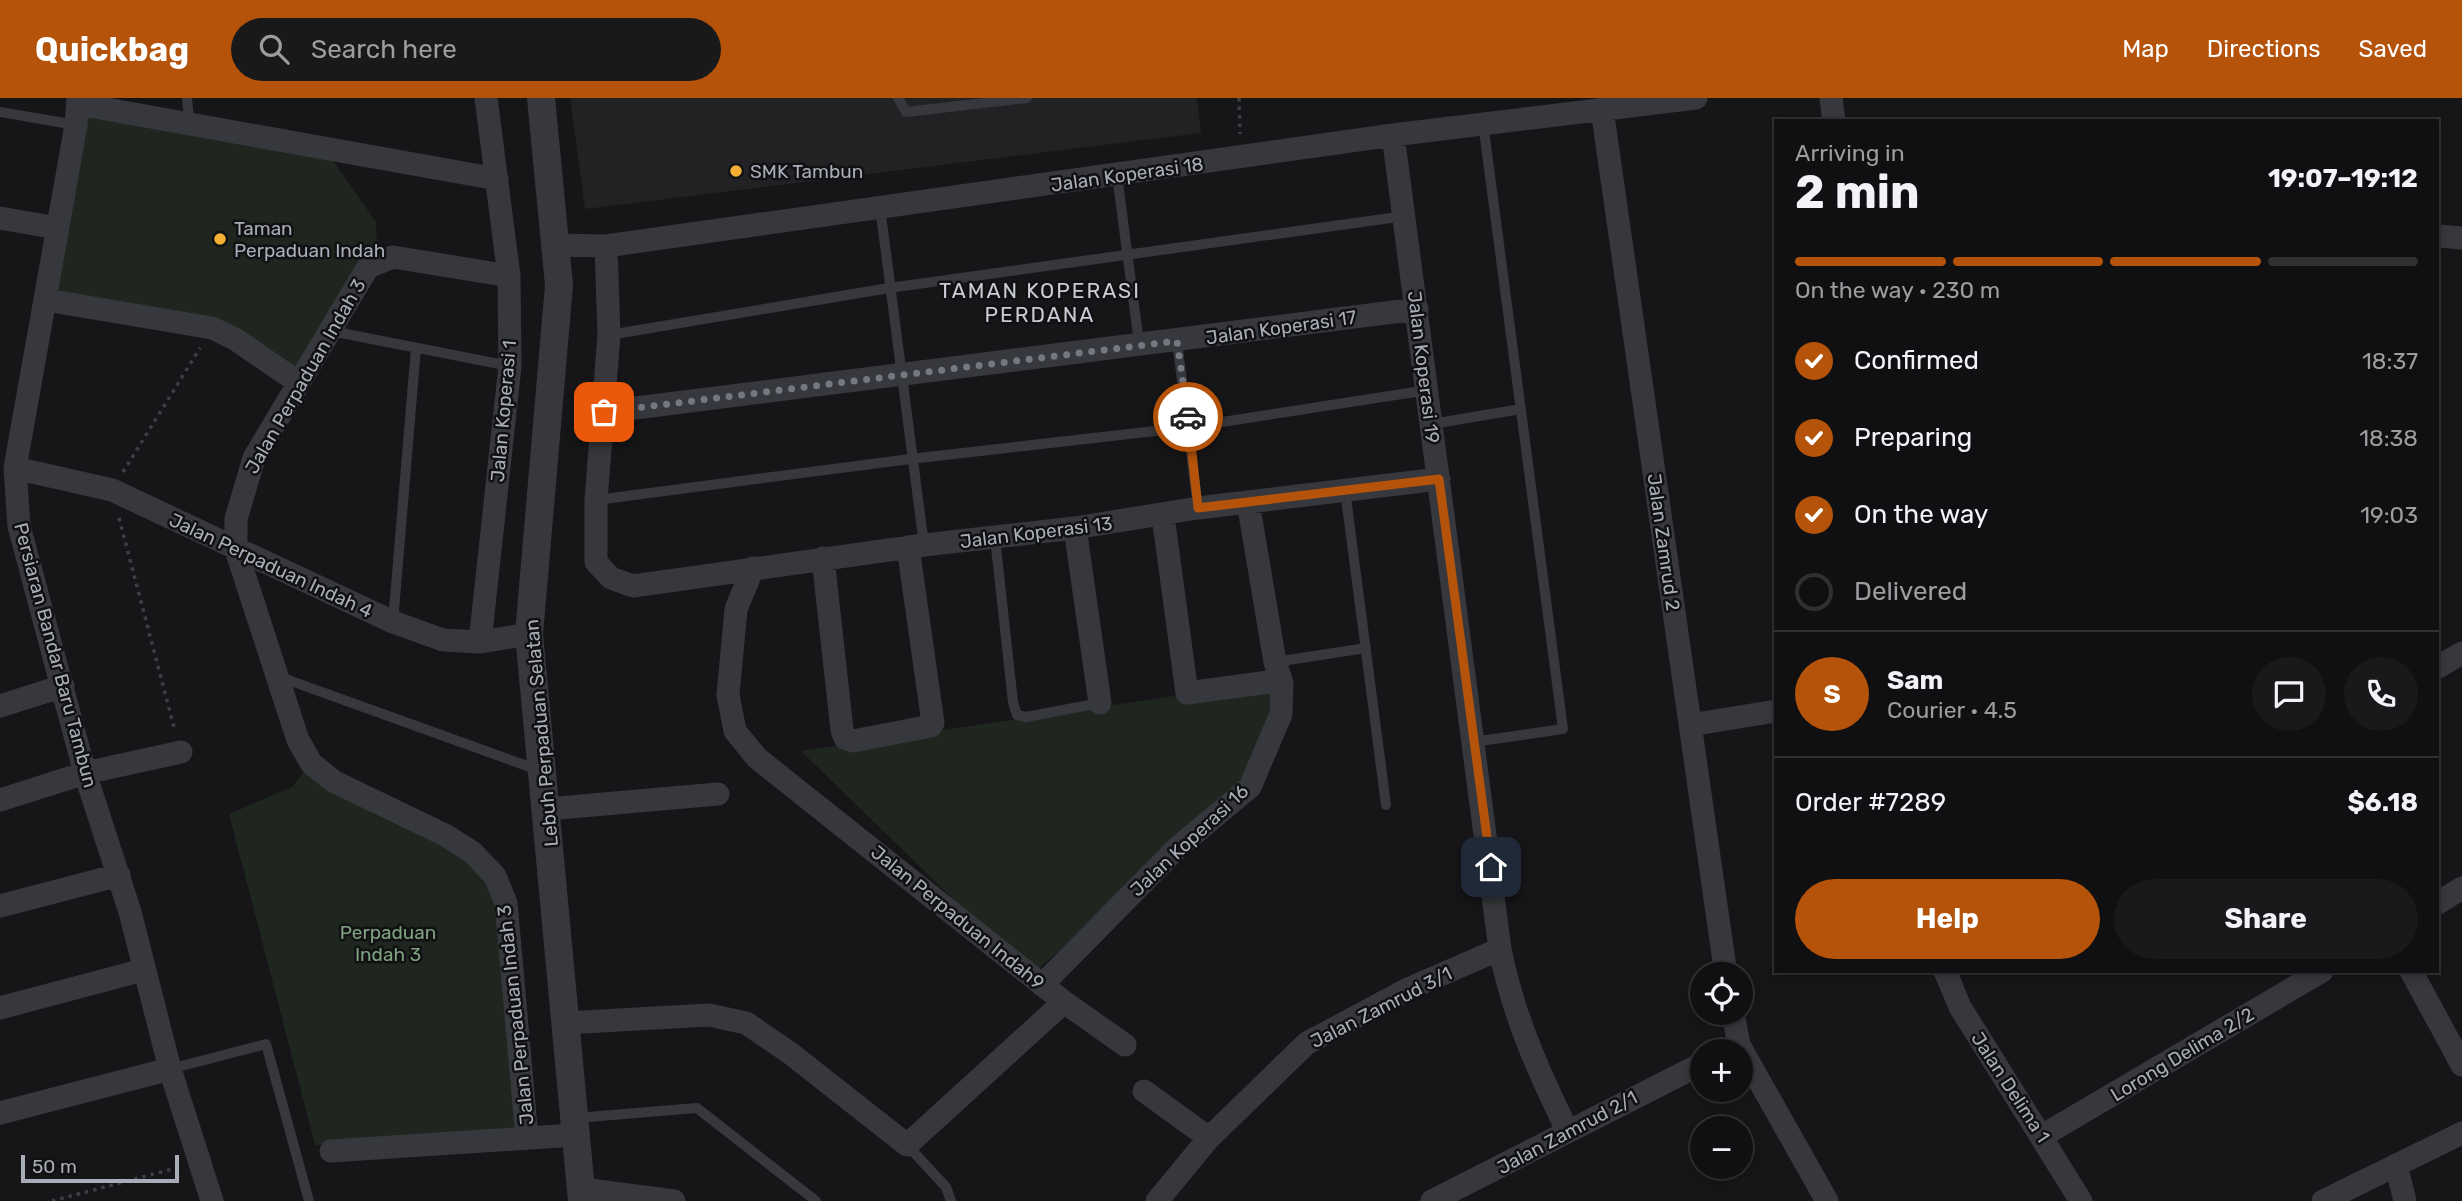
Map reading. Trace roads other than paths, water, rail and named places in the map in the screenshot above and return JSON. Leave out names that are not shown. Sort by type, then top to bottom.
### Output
[{"type":"street","name":"Jalan Koperasi 1","points":[[480,642],[510,366],[509,276],[486,98]]},
{"type":"street","name":"Lebuh Perpaduan Selatan","points":[[541,98],[558,245],[559,285],[529,634],[582,1195]]},
{"type":"street","name":"Jalan Koperasi 18","points":[[558,245],[606,246],[1240,159],[1393,135],[1696,98]]},
{"type":"street","points":[[1831,98],[1834,119]]},
{"type":"street","points":[[77,109],[189,122],[497,179]]},
{"type":"street","name":"Persiaran Bandar Baru Tambun","points":[[77,109],[15,468],[19,526],[170,1069],[212,1201]]},
{"type":"street","name":"Jalan Zamrud 2","points":[[1602,109],[1724,962]]},
{"type":"street","name":"Jalan Koperasi 19","points":[[1393,135],[1500,949],[1507,983],[1532,1059],[1567,1130]]},
{"type":"street","points":[[0,218],[57,228]]},
{"type":"street","points":[[2439,236],[2462,238]]},
{"type":"street","points":[[596,500],[609,335],[606,246]]},
{"type":"street","name":"Jalan Perpaduan Indah 3","points":[[509,276],[393,257],[368,267],[254,458],[236,519],[236,550],[298,740],[311,763],[333,781],[445,835],[472,852],[495,876],[506,903],[527,1138]]},
{"type":"street","points":[[46,300],[212,328],[235,339],[299,383]]},
{"type":"street","name":"Jalan Koperasi 17","points":[[604,412],[1417,309]]},
{"type":"street","name":"Jalan Perpaduan Indah 4","points":[[15,468],[112,490],[393,622],[443,640],[480,642],[529,634]]},
{"type":"street","name":"Jalan Koperasi 13","points":[[596,500],[596,562],[611,578],[633,586],[822,558],[1163,516],[1198,508],[1439,479]]},
{"type":"street","name":"Jalan Koperasi 16","points":[[1042,985],[1177,848],[1250,787],[1281,715],[1278,672],[1248,502]]},
{"type":"street","points":[[1163,516],[1187,693],[1269,682],[1278,672]]},
{"type":"street","points":[[1075,528],[1100,703]]},
{"type":"street","points":[[822,558],[842,730],[845,738],[853,741],[931,726],[933,723],[916,546]]},
{"type":"street","name":"Jalan Perpaduan Indah9","points":[[753,568],[736,609],[728,695],[735,731],[757,758],[1042,985],[1125,1045]]},
{"type":"street","points":[[2439,666],[2462,653]]},
{"type":"street","points":[[0,706],[63,686]]},
{"type":"street","points":[[1690,725],[1774,711]]},
{"type":"street","points":[[0,800],[86,774],[181,752]]},
{"type":"street","points":[[547,809],[718,793]]},
{"type":"street","points":[[0,906],[118,875]]},
{"type":"street","points":[[2439,902],[2462,888]]},
{"type":"street","name":"Jalan Zamrud 3/1","points":[[1157,1201],[1209,1139],[1307,1043],[1408,989],[1500,949]]},
{"type":"street","points":[[0,1009],[143,970]]},
{"type":"street","name":"Jalan Delima 1","points":[[1946,973],[1959,1007],[2081,1201]]},
{"type":"street","name":"Lorong Delima 2/2","points":[[2042,1136],[2319,973]]},
{"type":"street","points":[[2412,973],[2462,1065]]},
{"type":"street","points":[[565,1023],[709,1015],[746,1023],[790,1053],[907,1145],[1064,1002]]},
{"type":"street","points":[[0,1113],[170,1069]]},
{"type":"street","name":"Jalan Zamrud 2/1","points":[[1432,1201],[1690,1069]]},
{"type":"street","points":[[1753,1082],[1827,1201]]},
{"type":"street","points":[[1144,1091],[1209,1139]]},
{"type":"street","points":[[331,1151],[527,1138],[574,1127]]},
{"type":"street","points":[[2323,1201],[2462,1133]]},
{"type":"street","points":[[2396,1165],[2405,1201]]},
{"type":"street","points":[[582,1195],[674,1201]]},
{"type":"lane","points":[[187,98],[189,122]]},
{"type":"lane","points":[[898,98],[906,112],[1027,98]]},
{"type":"lane","points":[[0,112],[77,109]]},
{"type":"lane","points":[[1473,742],[1563,729],[1483,124]]},
{"type":"lane","points":[[1117,175],[1139,343]]},
{"type":"lane","points":[[880,207],[911,459],[916,546]]},
{"type":"lane","points":[[609,335],[889,288],[1405,216]]},
{"type":"lane","points":[[331,331],[510,366]]},
{"type":"lane","points":[[1177,341],[1190,427],[1198,508]]},
{"type":"lane","points":[[393,622],[416,348]]},
{"type":"lane","points":[[596,500],[911,459],[1190,427],[1428,390]]},
{"type":"lane","points":[[1432,424],[1521,409]]},
{"type":"lane","points":[[1345,490],[1386,805]]},
{"type":"lane","points":[[995,538],[1013,702],[1017,715],[1026,718],[1100,703]]},
{"type":"lane","points":[[1278,672],[1366,648]]},
{"type":"lane","points":[[277,676],[543,772]]},
{"type":"lane","points":[[170,1069],[266,1044],[309,1201]]},
{"type":"lane","points":[[574,1127],[697,1108],[816,1201]]},
{"type":"lane","points":[[907,1145],[946,1186],[951,1201]]},
{"type":"place","name":"SMK Tambun","points":[[736,171]]},
{"type":"place","name":"Taman Perpaduan Indah","points":[[220,239]]},
{"type":"district","name":"TAMAN KOPERASI PERDANA","points":[[1040,303]]},
{"type":"park label","name":"Perpaduan Indah 3","points":[[388,943]]}]
